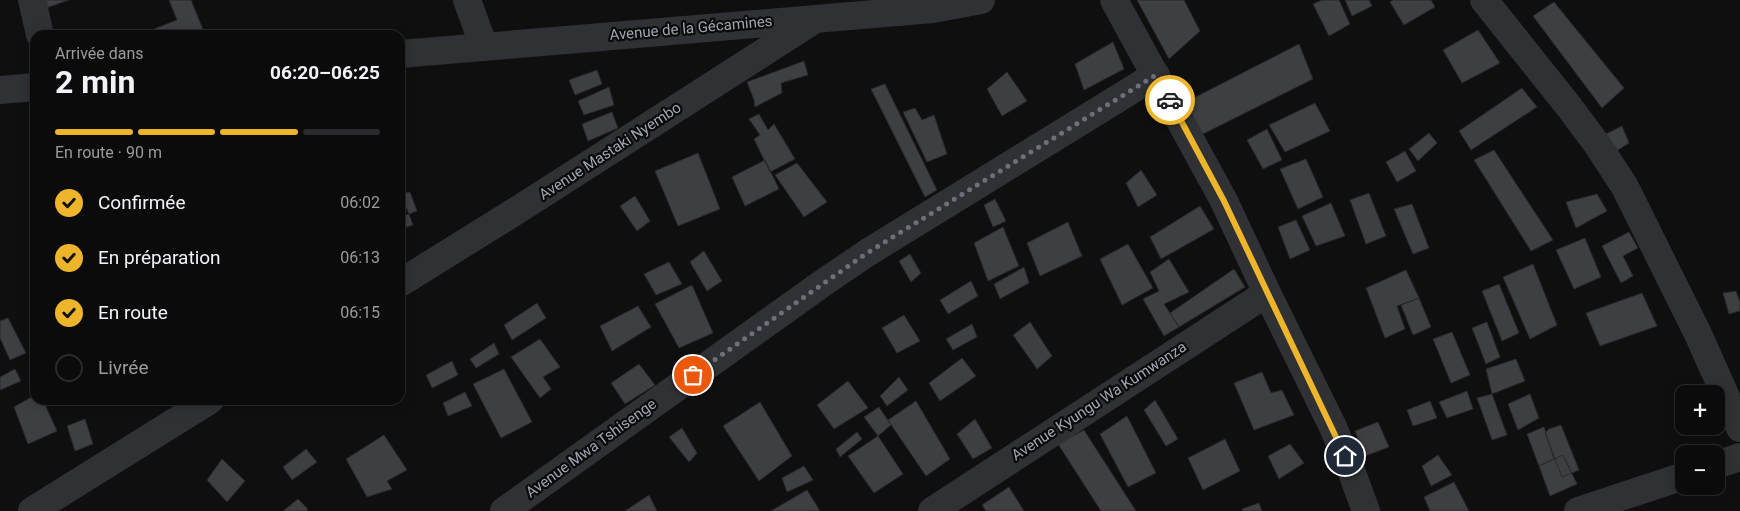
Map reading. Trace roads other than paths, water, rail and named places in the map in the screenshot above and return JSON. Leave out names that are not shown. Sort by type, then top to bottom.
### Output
[{"type":"street","points":[[32,0],[39,30]]},
{"type":"street","points":[[467,0],[484,47]]},
{"type":"street","name":"Avenue de la Gécamines","points":[[405,54],[818,17],[933,9],[980,0]]},
{"type":"street","points":[[1114,0],[1224,201],[1333,427],[1352,470],[1366,511]]},
{"type":"street","points":[[1484,0],[1570,108],[1599,147],[1625,187],[1698,334],[1740,428]]},
{"type":"street","name":"Avenue Mastaki Nyembo","points":[[405,280],[818,17]]},
{"type":"street","name":"Avenue Mwa Tshisenge","points":[[504,511],[820,284],[1156,75]]},
{"type":"street","points":[[0,90],[30,87]]},
{"type":"street","name":"Avenue Kyungu Wa Kumwanza","points":[[932,511],[1267,293]]},
{"type":"street","points":[[32,511],[202,405]]},
{"type":"street","points":[[1725,462],[1740,457]]},
{"type":"street","points":[[1578,511],[1675,479]]}]
